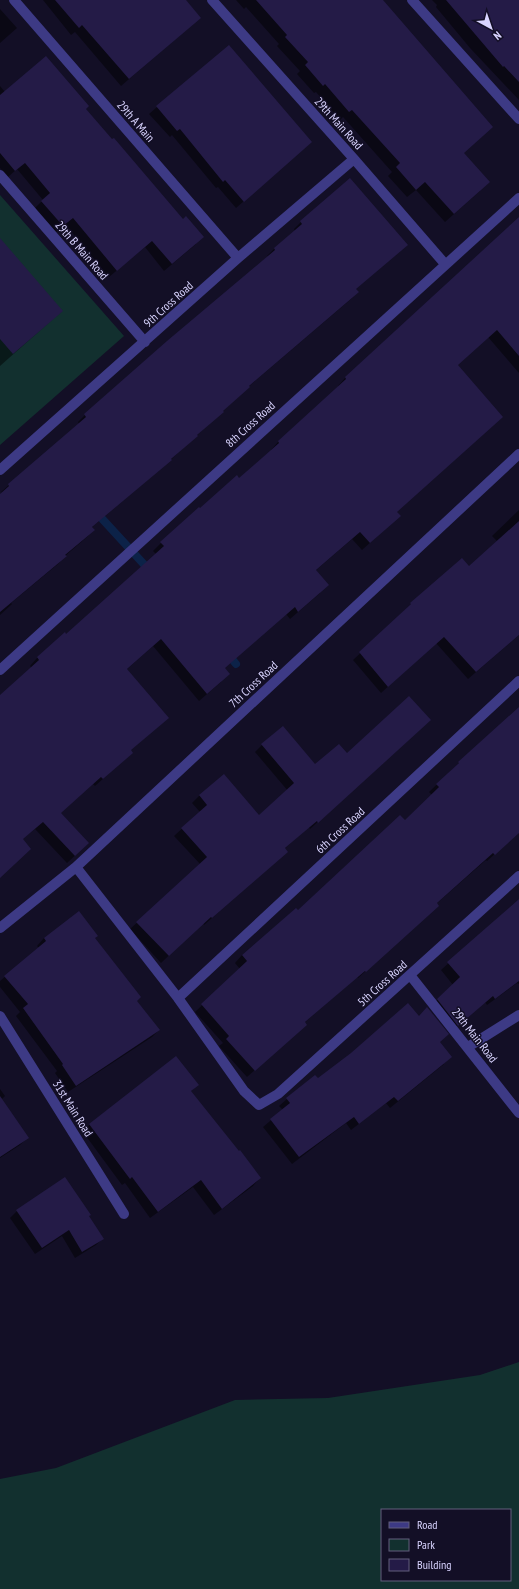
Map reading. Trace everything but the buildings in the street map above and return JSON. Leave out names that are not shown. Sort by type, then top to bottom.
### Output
[{"type":"street","name":"29th A Main","points":[[14,0],[238,258]]},
{"type":"street","name":"29th Main Road","points":[[212,0],[354,159],[445,264]]},
{"type":"street","points":[[412,0],[519,119]]},
{"type":"street","name":"9th Cross Road","points":[[0,470],[238,258],[354,159]]},
{"type":"street","name":"29th B Main Road","points":[[0,175],[145,342]]},
{"type":"street","name":"8th Cross Road","points":[[0,670],[519,198]]},
{"type":"street","name":"7th Cross Road","points":[[0,928],[76,867],[519,454]]},
{"type":"street","name":"6th Cross Road","points":[[178,998],[519,681]]},
{"type":"street","points":[[76,867],[178,998]]},
{"type":"street","name":"5th Cross Road","points":[[178,998],[244,1091],[259,1105],[278,1094],[519,876]]},
{"type":"street","name":"29th Main Road","points":[[410,975],[519,1113]]},
{"type":"street","points":[[468,1047],[519,1015]]},
{"type":"street","name":"31st Main Road","points":[[0,1016],[124,1214]]},
{"type":"green space","points":[[0,195],[124,336],[0,445]]},
{"type":"green space","points":[[519,1362],[519,1589],[0,1589],[0,1479],[56,1468],[235,1400],[328,1398],[480,1375]]},
{"type":"waterway","points":[[95,511],[151,572]]},
{"type":"waterway","points":[[227,653],[236,664]]}]
